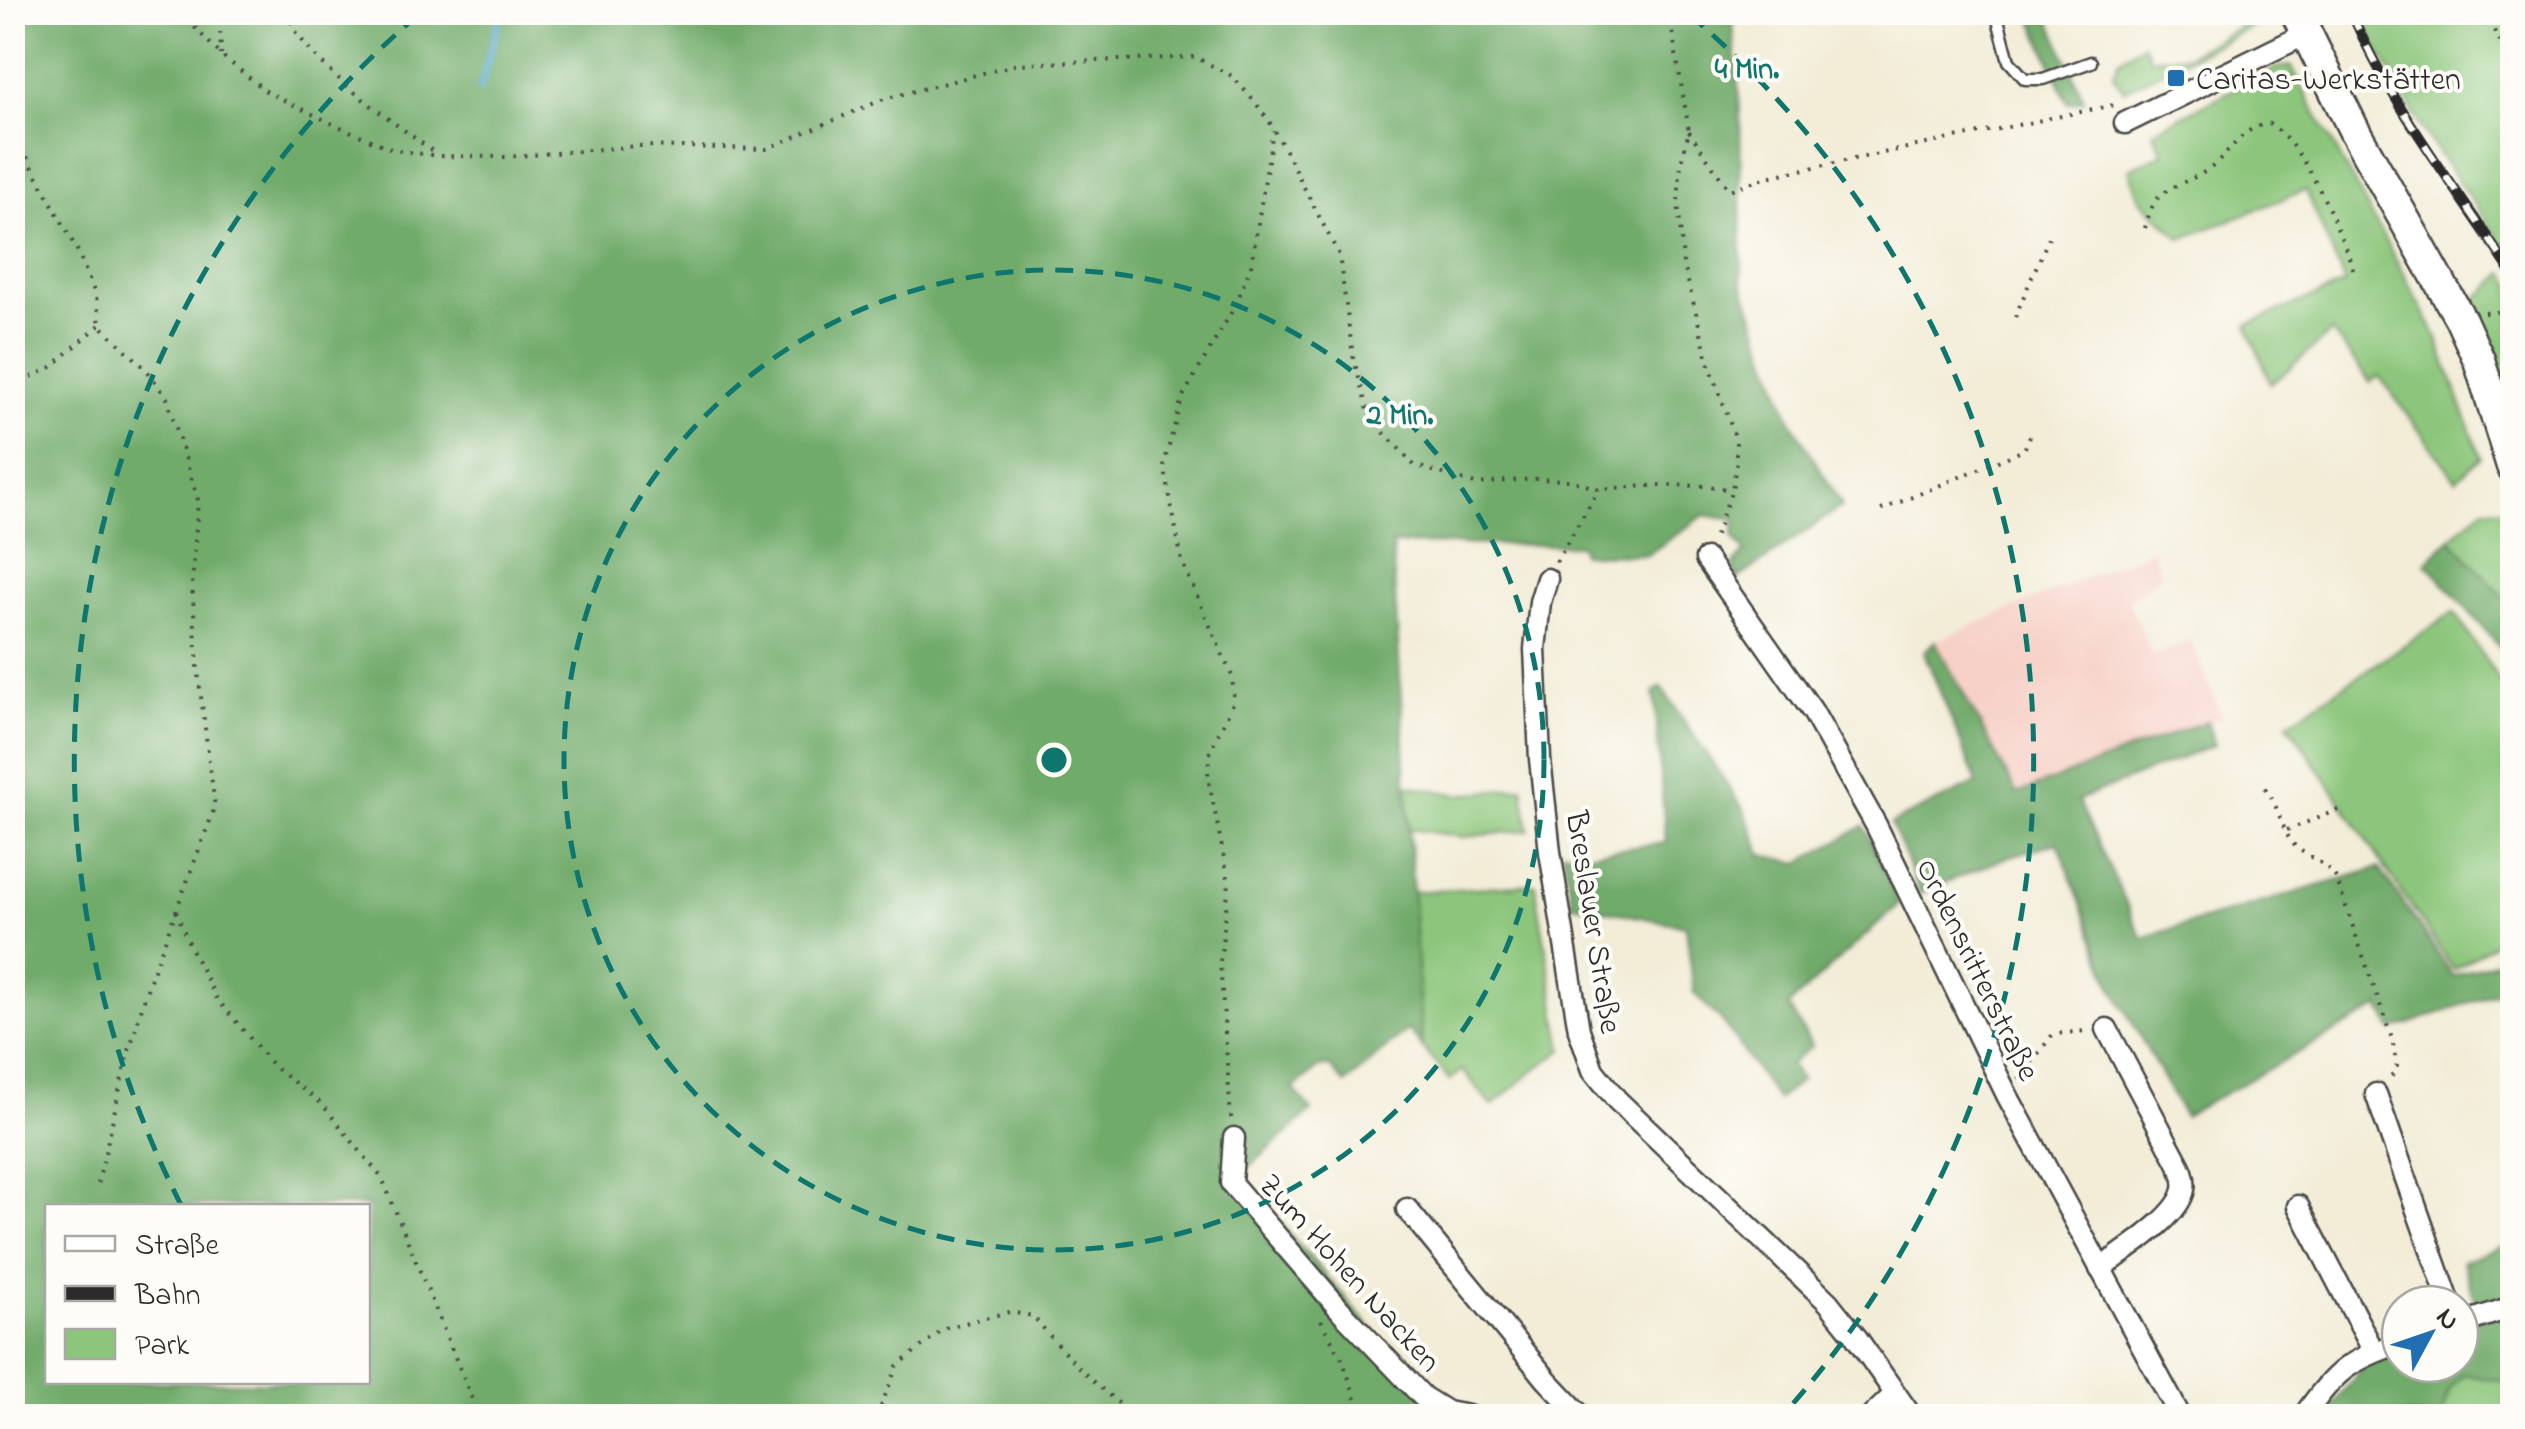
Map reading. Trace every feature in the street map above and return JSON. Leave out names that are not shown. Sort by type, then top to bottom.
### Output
[{"type":"main road","points":[[2301,23],[2354,130],[2462,320],[2479,360],[2512,466]]},
{"type":"street","points":[[2120,114],[2301,23]]},
{"type":"street","name":"Ordensritterstraße","points":[[1706,559],[1813,712],[1876,825],[2007,1095],[2180,1416]]},
{"type":"street","name":"Breslauer Straße","points":[[1546,579],[1534,649],[1540,759],[1550,852],[1578,1030],[1588,1060],[1617,1100],[1828,1302],[1911,1416]]},
{"type":"street","points":[[2100,1270],[2160,1223],[2184,1192],[2184,1175],[2107,1029]]},
{"type":"street","points":[[2376,1094],[2443,1284]]},
{"type":"street","name":"Zum Hohen Nacken","points":[[1234,1138],[1231,1183],[1254,1212],[1422,1397],[1447,1412],[1468,1416]]},
{"type":"street","points":[[2298,1206],[2374,1352]]},
{"type":"street","points":[[1407,1209],[1581,1416]]},
{"type":"street","points":[[2480,1317],[2512,1307]]},
{"type":"street","points":[[2304,1416],[2325,1386],[2346,1366],[2380,1350]]},
{"type":"street","points":[[1872,1416],[1895,1394]]},
{"type":"lane","points":[[1996,12],[2010,61],[2024,79],[2043,78],[2091,62]]},
{"type":"path","points":[[180,12],[221,55],[267,92],[394,150],[438,156],[506,157],[638,146],[766,149],[884,99],[1018,64],[1195,58],[1232,76],[1273,127],[1339,256],[1353,356],[1369,416],[1414,465],[1475,484],[1533,479],[1570,480],[1600,489],[1662,484],[1732,490]]},
{"type":"path","points":[[216,12],[221,55]]},
{"type":"path","points":[[288,12],[290,22],[330,71],[438,156]]},
{"type":"path","points":[[1669,12],[1689,130],[1681,162],[1678,202],[1683,262],[1708,360],[1736,440],[1732,490],[1706,559]]},
{"type":"path","points":[[2484,12],[2512,64]]},
{"type":"path","points":[[1689,130],[1730,190],[1767,177],[2120,114]]},
{"type":"path","points":[[2145,228],[2152,206],[2168,190],[2213,166],[2252,127],[2269,124],[2288,143],[2322,193],[2356,276]]},
{"type":"path","points":[[1234,1138],[1220,962],[1229,883],[1208,776],[1210,754],[1234,702],[1232,676],[1182,562],[1164,464],[1182,398],[1235,306],[1252,266],[1273,127]]},
{"type":"path","points":[[12,129],[76,250],[96,296],[100,325],[146,369],[168,398],[198,500],[192,585],[198,681],[215,807],[149,983],[98,1184]]},
{"type":"path","points":[[2016,317],[2049,236]]},
{"type":"path","points":[[12,386],[50,368],[100,325]]},
{"type":"path","points":[[1881,510],[2024,450],[2032,431]]},
{"type":"path","points":[[1546,579],[1600,489]]},
{"type":"path","points":[[2266,788],[2296,846],[2336,878],[2392,1040],[2397,1066],[2376,1094]]},
{"type":"path","points":[[2286,830],[2343,808]]},
{"type":"path","points":[[176,911],[216,999],[276,1068],[322,1104],[382,1178],[479,1416]]},
{"type":"path","points":[[2007,1095],[2053,1034],[2107,1029]]},
{"type":"path","points":[[877,1416],[897,1366],[945,1328],[1009,1312],[1033,1316],[1112,1400],[1136,1416]]},
{"type":"path","points":[[1342,1359],[1362,1416]]},
{"type":"shaded area","points":[[2152,550],[2161,575],[2128,602],[2153,656],[2191,640],[2222,717],[2017,794],[1935,641]]},
{"type":"green space","points":[[2249,12],[2274,16],[2124,90],[2113,75],[2119,60],[2143,44],[2150,58],[2187,55],[2237,29]]},
{"type":"green space","points":[[12,13],[1732,13],[1740,112],[1742,282],[1790,419],[1842,506],[1736,580],[1735,564],[1745,552],[1733,536],[1736,520],[1704,515],[1647,555],[1582,554],[1580,545],[1392,544],[1422,1047],[1408,1029],[1345,1084],[1330,1067],[1319,1067],[1293,1089],[1312,1111],[1239,1176],[1437,1403],[1481,1416],[13,1416]]},
{"type":"green space","points":[[2030,13],[2047,13],[2084,100],[2068,103]]},
{"type":"green space","points":[[2361,13],[2512,13],[2512,258],[2423,131]]},
{"type":"green space","points":[[2291,66],[2434,331],[2481,457],[2456,480],[2379,376],[2370,382],[2332,332],[2271,384],[2247,325],[2345,284],[2306,190],[2181,239],[2140,199],[2129,169],[2163,153],[2153,131],[2275,68]]},
{"type":"green space","points":[[2505,273],[2512,284],[2512,418],[2501,376],[2471,304]]},
{"type":"green space","points":[[2483,508],[2502,509],[2512,532],[2512,606],[2450,539]]},
{"type":"green space","points":[[2450,539],[2512,606],[2512,661],[2426,562]]},
{"type":"green space","points":[[2454,612],[2512,700],[2512,931],[2454,970],[2288,723]]},
{"type":"green space","points":[[1935,641],[2017,794],[2207,721],[2214,745],[2078,800],[2142,938],[2379,868],[2453,976],[2512,956],[2512,987],[2392,1030],[2380,1007],[2184,1116],[2111,984],[2058,842],[2007,857],[1920,893],[1891,824],[1977,783],[1924,652]]},
{"type":"green space","points":[[1661,687],[1745,811],[1762,855],[1800,863],[1864,826],[1899,905],[1788,1006],[1812,1046],[1790,1064],[1801,1080],[1777,1100],[1724,1024],[1694,993],[1686,926],[1573,904],[1563,851],[1588,853],[1666,843],[1654,692]]},
{"type":"green space","points":[[1407,785],[1459,795],[1523,787],[1529,830],[1463,837],[1409,829]]},
{"type":"green space","points":[[1535,884],[1563,1050],[1492,1106],[1462,1070],[1450,1080],[1422,1047],[1412,892]]},
{"type":"green space","points":[[2512,1244],[2512,1383],[2480,1377],[2480,1284],[2469,1284],[2462,1261]]},
{"type":"green space","points":[[2380,1358],[2380,1384],[2454,1384],[2441,1416],[2325,1416],[2366,1363]]},
{"type":"green space","points":[[2480,1377],[2512,1383],[2512,1416],[2441,1416],[2454,1384],[2480,1384]]},
{"type":"waterway","points":[[480,89],[501,12]]},
{"type":"railway","points":[[2351,12],[2405,114],[2512,274]]},
{"type":"place","name":"Caritas-Werkstätten","points":[[2176,78]]}]
